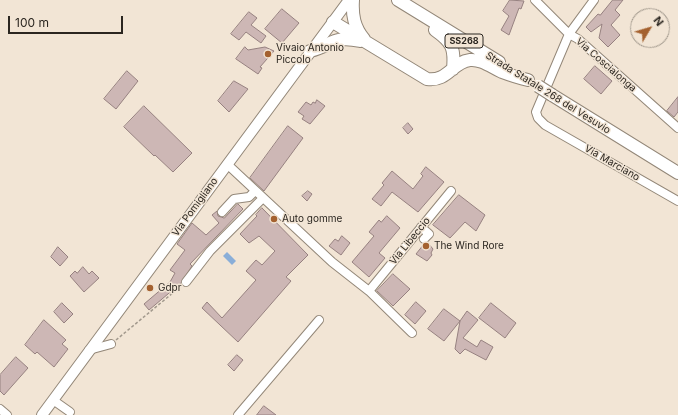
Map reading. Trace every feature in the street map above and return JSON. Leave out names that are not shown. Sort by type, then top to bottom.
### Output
[{"type":"highway","points":[[353,0],[354,20],[358,32],[367,43]]},
{"type":"highway","points":[[399,1],[448,41],[453,48],[453,69]]},
{"type":"highway","name":"Strada Statale 268 del Vesuvio","points":[[399,1],[678,173]]},
{"type":"highway","name":"SS268","points":[[333,22],[427,79],[432,80],[444,77],[461,62],[478,60],[500,71],[533,83]]},
{"type":"highway","points":[[310,51],[337,40],[350,39],[367,43]]},
{"type":"main road","name":"Via Pomigliano","points":[[42,415],[349,0]]},
{"type":"street","name":"Via Coscialonga","points":[[535,0],[569,34],[578,39],[678,128]]},
{"type":"street","points":[[569,34],[594,0]]},
{"type":"street","name":"Via Marciano","points":[[569,34],[536,112],[538,118],[545,125],[678,201]]},
{"type":"street","points":[[227,164],[263,198],[275,215],[369,291],[412,334]]},
{"type":"street","points":[[222,212],[234,199],[249,197],[255,191]]},
{"type":"street","name":"Via Libeccio","points":[[369,291],[451,191]]},
{"type":"street","points":[[186,282],[210,252],[263,198]]},
{"type":"street","points":[[421,227],[429,234],[424,239]]},
{"type":"street","points":[[238,415],[320,320]]},
{"type":"street","points":[[90,350],[111,344]]},
{"type":"street","points":[[54,400],[70,412]]},
{"type":"street","points":[[0,409],[7,415]]},
{"type":"path","points":[[111,344],[186,282]]},
{"type":"water","points":[[227,252],[236,261],[232,265],[223,256]]},
{"type":"building","points":[[510,0],[524,1],[521,9],[519,8],[509,35],[501,30],[509,16],[503,11]]},
{"type":"building","points":[[613,0],[623,0],[615,10],[620,15],[611,25],[620,35],[608,47],[599,38],[602,24],[591,32],[586,27],[598,14],[600,15]]},
{"type":"building","points":[[282,9],[299,23],[282,43],[265,29]]},
{"type":"building","points":[[249,12],[257,18],[251,25],[266,36],[261,43],[246,32],[239,40],[231,34]]},
{"type":"building","points":[[245,47],[248,50],[265,47],[274,51],[260,67],[262,68],[258,74],[236,59]]},
{"type":"building","points":[[595,66],[612,81],[601,94],[584,79]]},
{"type":"building","points":[[127,71],[138,81],[116,109],[104,99]]},
{"type":"building","points":[[234,81],[248,89],[229,112],[218,101]]},
{"type":"building","points":[[678,97],[678,112],[674,117],[667,111]]},
{"type":"building","points":[[317,100],[325,106],[310,124],[302,119],[304,116],[298,112],[306,102],[311,105]]},
{"type":"building","points":[[144,106],[192,153],[173,172],[124,127]]},
{"type":"building","points":[[408,123],[413,129],[408,134],[403,128]]},
{"type":"building","points":[[288,126],[303,138],[264,191],[250,178]]},
{"type":"building","points":[[426,167],[444,182],[418,212],[392,192],[381,206],[372,199],[384,185],[382,183],[392,171],[413,189],[423,176],[421,174]]},
{"type":"building","points":[[308,191],[312,194],[307,201],[302,196]]},
{"type":"building","points":[[459,195],[485,215],[476,231],[465,222],[450,238],[433,225]]},
{"type":"building","points":[[238,204],[243,209],[190,264],[192,266],[181,283],[149,310],[144,304],[170,282],[175,273],[170,270],[185,250],[177,244],[192,223],[206,235],[219,223],[212,215],[217,211],[218,216],[224,218]]},
{"type":"building","points":[[262,208],[308,255],[286,277],[291,281],[238,342],[202,308],[207,302],[222,318],[256,280],[246,271],[256,260],[262,265],[275,251],[259,236],[249,243],[240,234],[257,216],[256,215]]},
{"type":"building","points":[[387,216],[400,228],[379,253],[385,258],[369,277],[352,262],[374,236],[369,232],[379,220],[381,222]]},
{"type":"building","points":[[342,236],[350,243],[341,255],[329,246],[335,239],[338,241]]},
{"type":"building","points":[[428,243],[433,249],[431,253],[432,255],[427,261],[416,254],[424,244]]},
{"type":"building","points":[[58,247],[68,257],[60,266],[51,257]]},
{"type":"building","points":[[83,267],[89,274],[92,271],[99,278],[84,292],[70,276],[75,271],[77,273]]},
{"type":"building","points":[[393,274],[410,289],[393,306],[377,291]]},
{"type":"building","points":[[416,302],[426,311],[415,324],[405,315]]},
{"type":"building","points":[[62,303],[73,314],[64,323],[54,312]]},
{"type":"building","points":[[491,303],[516,323],[505,338],[479,318]]},
{"type":"building","points":[[444,309],[460,321],[444,341],[428,329]]},
{"type":"building","points":[[467,311],[478,320],[463,338],[477,347],[481,340],[493,347],[486,360],[465,349],[460,354],[455,349],[460,321]]},
{"type":"building","points":[[44,320],[66,340],[62,344],[68,349],[54,367],[37,352],[35,354],[25,345]]},
{"type":"building","points":[[237,355],[243,360],[234,371],[228,365]]},
{"type":"building","points":[[16,357],[28,368],[4,395],[0,391],[0,375]]},
{"type":"building","points":[[264,406],[276,415],[257,415]]},
{"type":"place","name":"Vivaio Antonio Piccolo","points":[[268,54]]},
{"type":"place","name":"Auto gomme","points":[[274,219]]},
{"type":"place","name":"The Wind Rore","points":[[426,246]]},
{"type":"place","name":"Gdpr","points":[[150,288]]}]
